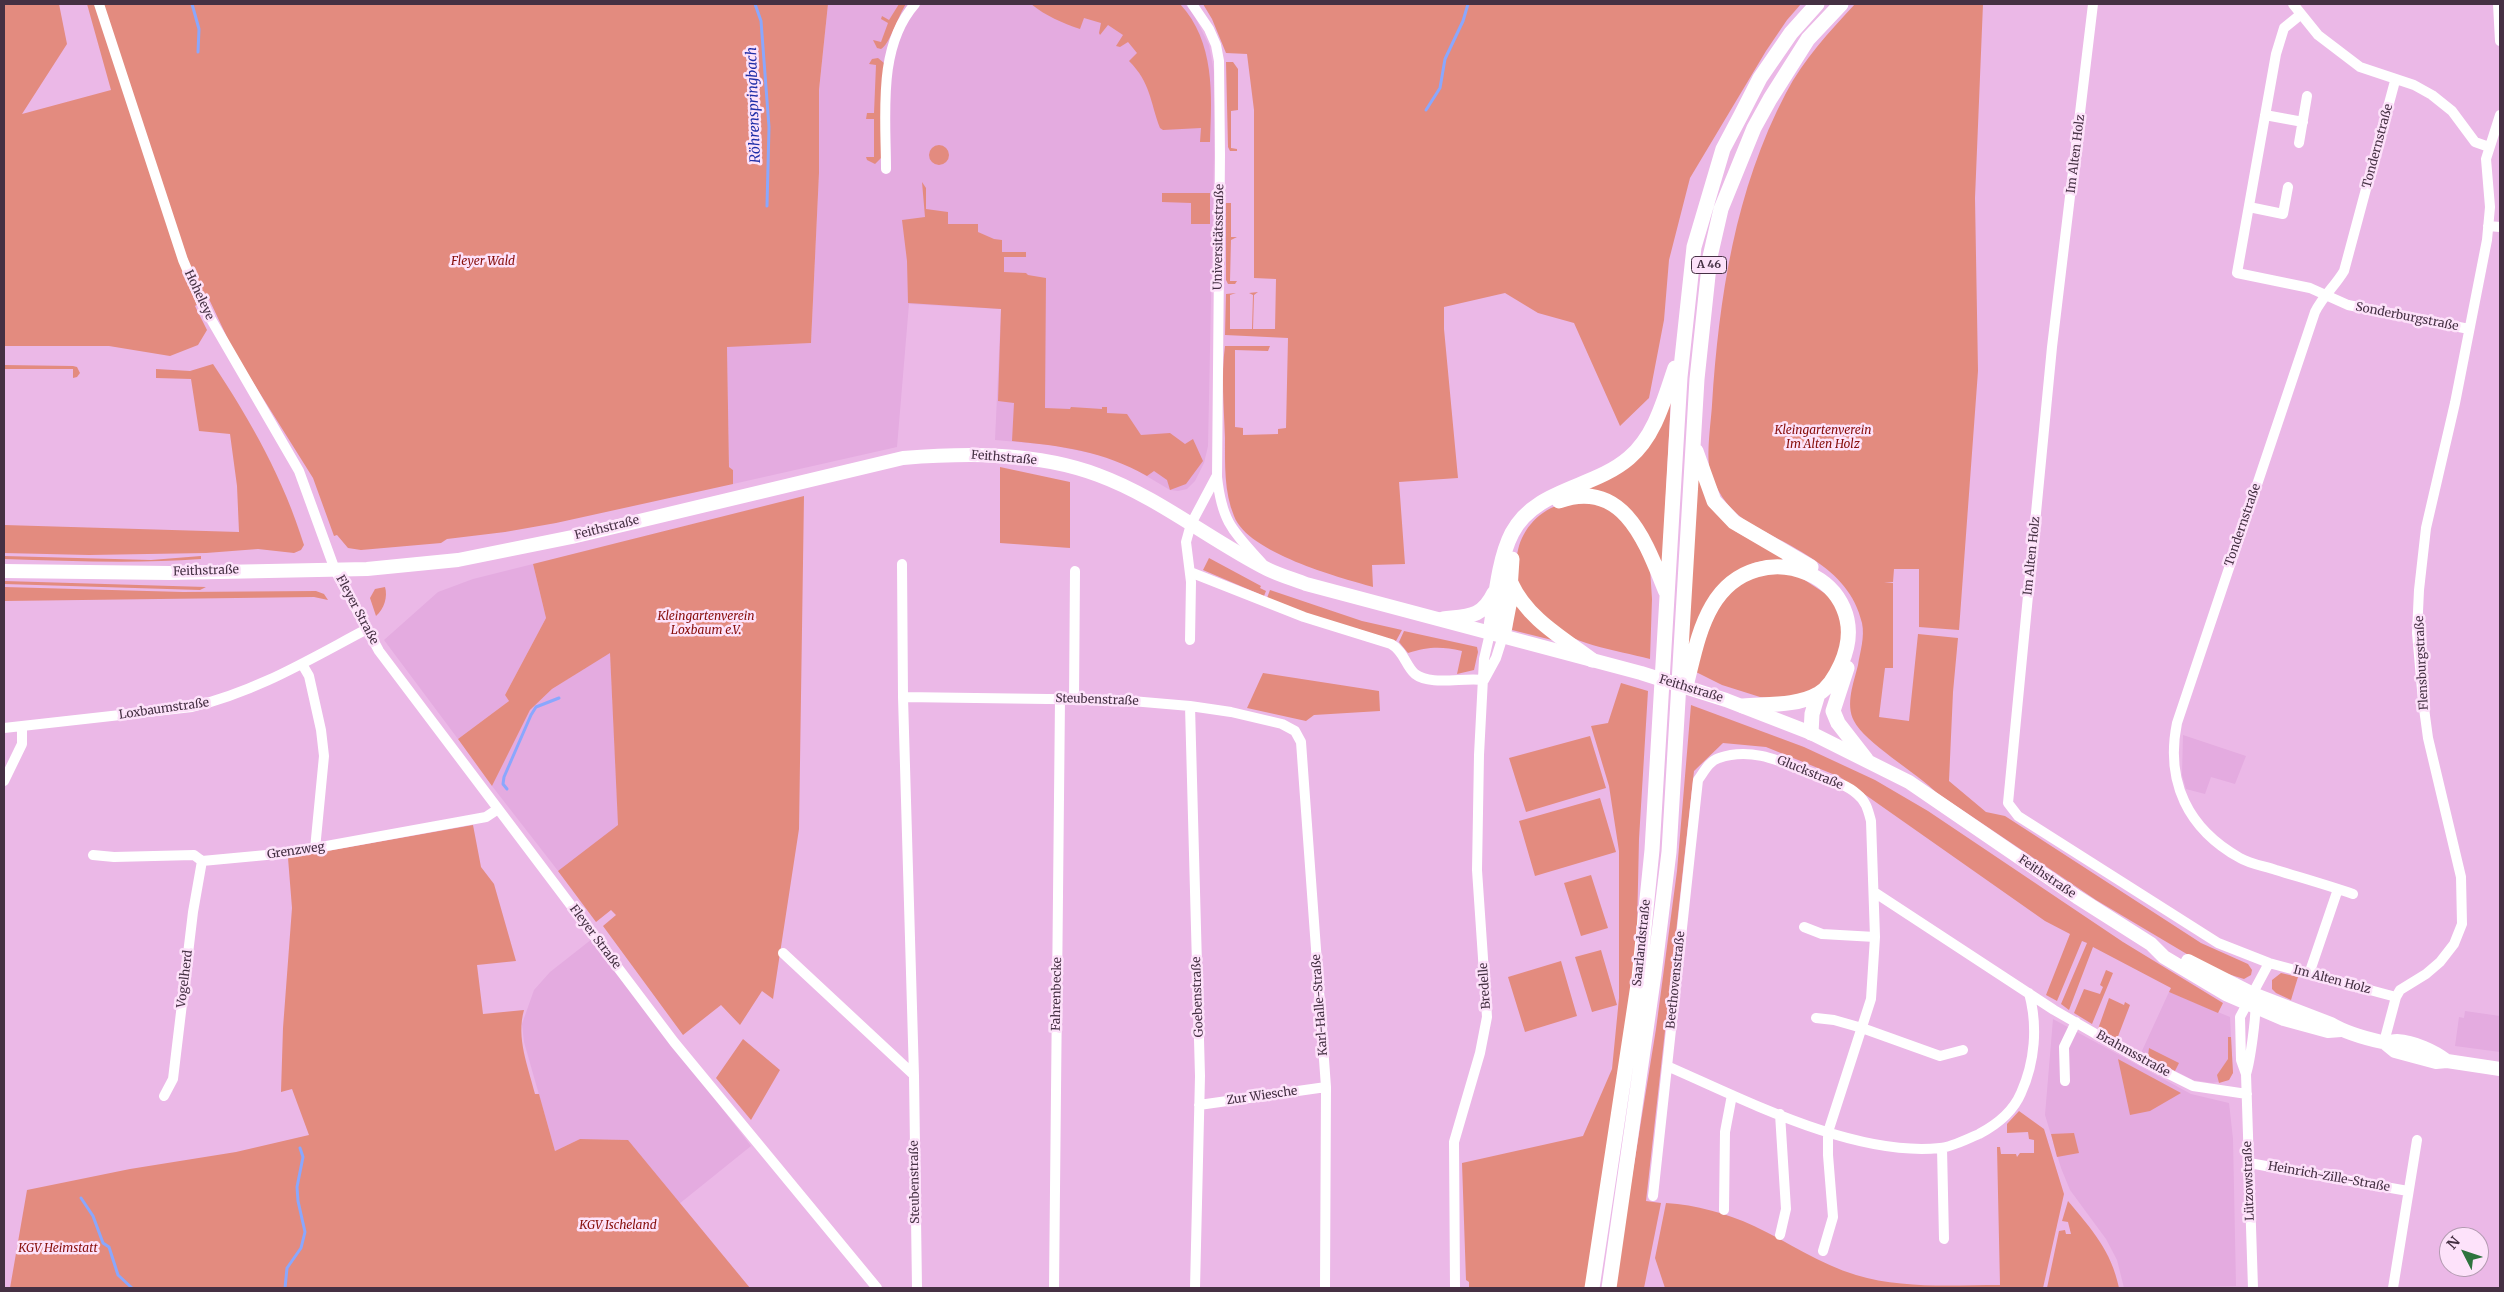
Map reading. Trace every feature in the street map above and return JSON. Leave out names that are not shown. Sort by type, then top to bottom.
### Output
[{"type":"highway","name":"A 46","points":[[1683,348],[1694,247],[1724,149],[1760,78],[1791,33],[1817,4]]},
{"type":"highway","name":"A 46","points":[[1693,442],[1710,257],[1721,209],[1743,152],[1770,99],[1808,39],[1841,4]]},
{"type":"highway","points":[[1443,619],[1480,612],[1487,606],[1505,582],[1505,554],[1512,532],[1532,509],[1551,496],[1606,473],[1638,449],[1654,426],[1683,348]]},
{"type":"highway","name":"Saarlandstraße","points":[[1592,1288],[1639,978],[1652,850],[1683,348]]},
{"type":"highway","points":[[1693,442],[1714,501],[1734,522],[1818,571],[1841,594],[1851,619],[1854,640],[1833,712],[1825,722],[1811,732]]},
{"type":"highway","points":[[1677,723],[1693,442]]},
{"type":"highway","points":[[1496,635],[1505,582],[1516,542],[1536,515],[1561,500],[1582,497],[1594,498],[1610,504],[1636,525],[1647,544],[1667,595]]},
{"type":"highway","points":[[1677,723],[1694,654],[1712,606],[1725,589],[1739,577],[1756,570],[1792,567],[1806,571],[1829,588],[1842,606],[1849,639],[1845,655],[1829,685],[1818,694],[1782,703],[1743,706]]},
{"type":"highway","points":[[1505,582],[1530,612],[1592,660]]},
{"type":"highway","points":[[1811,732],[1812,714],[1818,694]]},
{"type":"highway","points":[[1833,712],[1838,723],[1866,759]]},
{"type":"highway","name":"Saarlandstraße","points":[[1609,1288],[1654,974],[1669,852],[1677,723]]},
{"type":"main road","name":"Feithstraße","points":[[4,570],[170,573],[367,570],[477,557],[572,537],[881,462],[938,455],[1000,456],[1074,467],[1112,481],[1192,524],[1268,569],[1314,586],[1375,604],[1443,619],[1710,694],[1811,732],[1909,782],[2077,897],[2151,944],[2164,957],[2252,1002],[2331,1024],[2341,1030],[2384,1042],[2395,1051],[2436,1062],[2447,1061],[2500,1069]]},
{"type":"street","name":"Hoheleye","points":[[99,4],[183,260],[210,318],[299,471],[335,570]]},
{"type":"street","points":[[886,169],[887,84],[890,54],[903,21],[915,4]]},
{"type":"street","name":"Universitätsstraße","points":[[1192,4],[1209,29],[1216,45],[1219,61],[1217,476],[1220,502],[1225,518],[1234,532],[1268,569]]},
{"type":"street","name":"Im Alten Holz","points":[[2093,4],[2052,347],[2008,803],[2018,816],[2205,937],[2269,963],[2396,997]]},
{"type":"street","points":[[2293,4],[2318,35],[2360,67],[2395,81],[2414,86],[2442,102],[2452,111],[2476,142],[2489,147]]},
{"type":"street","points":[[2498,4],[2500,41]]},
{"type":"street","name":"Sonderburgstraße","points":[[2300,15],[2284,28],[2280,36],[2237,273],[2310,288],[2348,305],[2470,329]]},
{"type":"street","name":"Tondernstraße","points":[[2353,894],[2241,859],[2221,846],[2202,830],[2186,808],[2178,785],[2174,764],[2177,723],[2316,312],[2326,294],[2336,284],[2344,271],[2395,81]]},
{"type":"street","points":[[2299,143],[2307,96]]},
{"type":"street","points":[[2265,114],[2303,122]]},
{"type":"street","name":"Flensburgstraße","points":[[2396,997],[2400,990],[2426,974],[2448,953],[2462,924],[2461,877],[2428,738],[2418,633],[2426,528],[2470,329],[2490,207],[2486,159],[2500,114]]},
{"type":"street","points":[[2249,208],[2282,214],[2288,187]]},
{"type":"street","points":[[2488,226],[2500,227]]},
{"type":"street","name":"Universitätsstraße","points":[[1192,524],[1217,476]]},
{"type":"street","points":[[1190,640],[1190,572],[1186,545],[1192,524]]},
{"type":"street","name":"Steubenstraße","points":[[902,564],[902,698],[914,1075],[917,1288]]},
{"type":"street","name":"Fleyer Straße","points":[[335,570],[378,651],[674,1042],[877,1288]]},
{"type":"street","points":[[1074,700],[1075,572]]},
{"type":"street","points":[[1190,572],[1304,617],[1391,644],[1400,651],[1413,672],[1426,679],[1469,678],[1484,680]]},
{"type":"street","name":"Loxbaumstraße","points":[[4,728],[192,706],[250,690],[367,629]]},
{"type":"street","name":"Bredelle","points":[[1455,1288],[1454,1142],[1480,1053],[1487,1017],[1477,870],[1479,755],[1484,680],[1496,658],[1496,635]]},
{"type":"street","points":[[302,664],[309,676],[321,730],[324,756],[315,849]]},
{"type":"street","name":"Steubenstraße","points":[[902,698],[1120,700],[1190,706],[1231,712],[1288,727]]},
{"type":"street","name":"Fahrenbecke","points":[[1054,1288],[1060,699]]},
{"type":"street","name":"Goebenstraße","points":[[1190,706],[1199,1105],[1195,1288]]},
{"type":"street","points":[[4,781],[22,744],[22,726]]},
{"type":"street","name":"Karl-Halle-Straße","points":[[1288,727],[1298,734],[1301,742],[1326,1087],[1325,1288]]},
{"type":"street","name":"Gluckstraße","points":[[1708,767],[1718,758],[1740,753],[1758,754],[1776,759],[1844,786],[1857,793],[1866,804],[1871,820],[1874,892],[1875,937],[1871,999],[1828,1132]]},
{"type":"street","name":"Beethovenstraße","points":[[1653,1196],[1698,780],[1708,767]]},
{"type":"street","name":"Grenzweg","points":[[93,855],[114,857],[194,854],[202,861],[315,849],[486,817],[498,809]]},
{"type":"street","name":"Vogelherd","points":[[164,1096],[172,1078],[193,912],[202,861]]},
{"type":"street","points":[[2308,974],[2338,889]]},
{"type":"street","name":"Brahmsstraße","points":[[1874,892],[2029,993],[2141,1060],[2193,1086],[2247,1094]]},
{"type":"street","points":[[1804,927],[1822,934],[1875,937]]},
{"type":"street","points":[[783,954],[914,1075]]},
{"type":"street","points":[[2252,1002],[2269,963]]},
{"type":"street","points":[[1667,1066],[1732,1095],[1858,1142],[1899,1149],[1942,1148],[1993,1126],[2016,1104],[2031,1070],[2034,1012],[2029,993]]},
{"type":"street","points":[[2384,1042],[2396,997]]},
{"type":"street","name":"Lützowstraße","points":[[2252,1002],[2240,1017],[2240,1042],[2241,1060],[2246,1074],[2253,1288]]},
{"type":"street","name":"Lützowstraße","points":[[2246,1074],[2250,1061],[2252,1002]]},
{"type":"street","points":[[1816,1018],[1834,1020],[1862,1028],[1940,1056],[1963,1050]]},
{"type":"street","points":[[2065,1082],[2062,1060],[2067,1042],[2076,1022]]},
{"type":"street","name":"Zur Wiesche","points":[[1199,1105],[1326,1087]]},
{"type":"street","points":[[1724,1210],[1725,1132],[1732,1095]]},
{"type":"street","points":[[1780,1114],[1786,1209],[1780,1235]]},
{"type":"street","points":[[1823,1251],[1833,1217],[1828,1132]]},
{"type":"street","points":[[2393,1288],[2417,1140]]},
{"type":"street","points":[[1942,1148],[1944,1239]]},
{"type":"street","name":"Heinrich-Zille-Straße","points":[[2249,1163],[2408,1191]]},
{"type":"shaded area","points":[[828,4],[904,4],[915,10],[920,4],[1185,4],[1193,13],[1209,45],[1214,72],[1215,107],[1208,446],[1204,463],[1195,481],[1187,489],[1170,490],[1123,462],[1100,455],[1051,445],[995,440],[1001,309],[909,304],[897,447],[733,484],[733,470],[729,467],[727,346],[811,343],[819,173],[819,90]]},
{"type":"shaded area","points":[[533,564],[546,618],[505,695],[509,701],[458,739],[384,640],[438,592],[473,579]]},
{"type":"shaded area","points":[[610,652],[619,836],[562,876],[492,786],[530,710],[552,689]]},
{"type":"shaded area","points":[[2183,735],[2246,756],[2235,784],[2211,777],[2205,794],[2186,789],[2182,775]]},
{"type":"shaded area","points":[[592,939],[751,1146],[679,1204],[627,1140],[580,1139],[555,1151],[524,1042],[522,1024],[534,990],[550,972]]},
{"type":"shaded area","points":[[2169,992],[2230,1017],[2233,1073],[2229,1080],[2212,1083],[2193,1080],[2141,1053]]},
{"type":"shaded area","points":[[2465,1011],[2500,1016],[2500,1052],[2455,1046],[2459,1017],[2464,1018]]},
{"type":"shaded area","points":[[2053,1019],[2191,1094],[2229,1103],[2233,1139],[2236,1286],[2124,1288],[2117,1260],[2106,1239],[2070,1190],[2061,1168],[2045,1115]]},
{"type":"green space","name":"Fleyer Wald","points":[[4,4],[59,4],[67,44],[22,114],[111,90],[87,4],[828,4],[819,90],[819,173],[811,343],[727,347],[729,467],[733,470],[733,484],[556,523],[447,539],[441,543],[361,550],[348,548],[337,535],[334,536],[313,478],[234,352],[208,297],[195,306],[207,330],[198,345],[170,356],[109,346],[4,346]]},
{"type":"green space","points":[[899,4],[906,4],[884,47],[881,49],[877,48],[873,40],[881,42],[888,23],[881,19],[882,16],[889,20]]},
{"type":"green space","points":[[1031,4],[1180,4],[1200,35],[1209,69],[1211,87],[1210,142],[1200,142],[1201,128],[1163,130],[1160,128],[1146,85],[1129,61],[1137,53],[1128,42],[1120,47],[1116,46],[1123,35],[1108,25],[1100,35],[1101,23],[1084,18],[1080,29],[1054,19]]},
{"type":"green space","points":[[1203,4],[1801,4],[1787,20],[1766,51],[1690,178],[1669,260],[1664,320],[1649,398],[1620,426],[1574,323],[1538,313],[1505,293],[1444,307],[1444,329],[1458,478],[1399,482],[1405,564],[1372,565],[1373,587],[1296,562],[1257,541],[1243,529],[1234,516],[1228,497],[1225,468],[1223,380],[1225,346],[1270,346],[1268,351],[1235,350],[1235,427],[1243,428],[1243,435],[1278,434],[1278,429],[1286,428],[1288,338],[1225,335],[1226,294],[1236,293],[1230,295],[1230,329],[1252,329],[1253,295],[1249,293],[1258,292],[1254,295],[1253,329],[1275,329],[1276,279],[1254,278],[1254,110],[1247,54],[1226,53],[1212,19]]},
{"type":"green space","name":"Kleingartenverein Im Alten Holz","points":[[1855,4],[1983,4],[1975,198],[1978,371],[1959,630],[1919,627],[1919,569],[1894,569],[1893,582],[1884,583],[1893,583],[1893,668],[1885,668],[1879,717],[1909,721],[1918,634],[1958,638],[1953,692],[1949,781],[1986,812],[2005,816],[2201,943],[2248,964],[2252,970],[2251,975],[2244,979],[2212,969],[2096,900],[1937,793],[1868,738],[1854,721],[1850,707],[1863,634],[1862,623],[1855,603],[1844,586],[1830,572],[1797,549],[1737,514],[1722,497],[1712,478],[1709,464],[1709,447],[1719,325],[1732,245],[1742,206],[1768,130],[1786,93],[1809,57]]},
{"type":"green space","points":[[878,58],[884,63],[881,158],[875,164],[867,160],[866,157],[874,157],[874,119],[866,119],[867,113],[874,113],[876,65],[869,64],[872,59]]},
{"type":"green space","points":[[1226,62],[1233,62],[1238,69],[1238,110],[1231,111],[1231,148],[1237,149],[1237,151],[1230,151],[1228,147]]},
{"type":"green space","points":[[935,145],[943,145],[949,151],[949,159],[943,165],[935,165],[929,159],[929,151]]},
{"type":"green space","points":[[922,182],[926,188],[926,209],[948,212],[948,224],[978,224],[978,232],[994,239],[1002,240],[1002,252],[1026,252],[1026,257],[1004,257],[1004,272],[1026,273],[1046,278],[1045,408],[1102,409],[1102,407],[1107,407],[1107,413],[1127,414],[1141,435],[1170,433],[1185,444],[1193,439],[1203,461],[1186,484],[1170,490],[1167,480],[1154,471],[1147,476],[1098,455],[1048,445],[1012,441],[1014,403],[998,401],[1001,309],[908,303],[907,261],[902,220],[925,217]]},
{"type":"green space","points":[[1162,193],[1210,193],[1210,224],[1191,224],[1191,203],[1162,202]]},
{"type":"green space","points":[[1226,203],[1231,203],[1231,237],[1237,237],[1231,240],[1230,281],[1237,281],[1235,284],[1228,284],[1226,280]]},
{"type":"green space","points":[[213,364],[253,429],[287,497],[304,545],[301,550],[294,553],[258,549],[206,553],[89,555],[4,553],[4,525],[239,532],[237,486],[230,434],[199,431],[191,379],[156,378],[156,369],[190,371]]},
{"type":"green space","points":[[4,365],[73,366],[77,367],[80,373],[77,377],[73,378],[73,369],[4,369]]},
{"type":"green space","points":[[1671,397],[1662,570],[1649,536],[1634,517],[1613,504],[1582,490],[1607,480]]},
{"type":"green space","points":[[1000,467],[1070,482],[1070,548],[1000,543]]},
{"type":"green space","points":[[1697,473],[1735,531],[1783,558],[1782,560],[1762,561],[1751,564],[1728,578],[1687,655]]},
{"type":"green space","name":"Kleingartenverein Loxbaum e.V.","points":[[804,496],[799,829],[773,999],[762,991],[740,1025],[721,1005],[683,1035],[603,926],[616,915],[611,910],[596,922],[558,871],[618,825],[610,653],[552,689],[530,710],[492,786],[458,739],[509,701],[505,695],[546,618],[533,564]]},
{"type":"green space","points":[[1577,501],[1604,506],[1625,521],[1650,568],[1652,599],[1650,659],[1579,641],[1566,635],[1542,620],[1530,607],[1522,592],[1517,577],[1516,561],[1519,545],[1526,531],[1537,518],[1551,508]]},
{"type":"green space","points":[[4,556],[151,560],[201,556],[201,559],[102,562],[4,559]]},
{"type":"green space","points":[[1209,558],[1261,586],[1260,588],[1266,591],[1264,596],[1203,570]]},
{"type":"green space","points":[[1791,571],[1835,600],[1845,640],[1825,682],[1806,694],[1772,698],[1760,697],[1722,685],[1696,672],[1709,629],[1722,603],[1731,592],[1742,583],[1756,576]]},
{"type":"green space","points":[[4,581],[206,587],[200,590],[4,584]]},
{"type":"green space","points":[[4,587],[183,592],[316,591],[324,594],[328,600],[314,597],[4,601]]},
{"type":"green space","points":[[385,587],[385,603],[376,616],[370,598],[375,589]]},
{"type":"green space","points":[[1270,590],[1362,621],[1402,630],[1396,641],[1302,612],[1267,598]]},
{"type":"green space","points":[[1514,603],[1564,643],[1512,630]]},
{"type":"green space","points":[[1404,631],[1477,647],[1478,652],[1474,670],[1457,674],[1462,651],[1434,648],[1408,653],[1399,642]]},
{"type":"green space","points":[[1263,673],[1379,691],[1380,711],[1314,715],[1306,721],[1247,708]]},
{"type":"green space","points":[[1621,683],[1648,691],[1639,839],[1637,929],[1632,981],[1586,1288],[1469,1288],[1469,1282],[1466,1280],[1462,1163],[1583,1136],[1612,1069],[1619,998],[1619,851],[1609,786],[1591,726],[1608,723]]},
{"type":"green space","points":[[1691,705],[1804,747],[1875,780],[1928,811],[2123,942],[2223,1003],[2218,1013],[2169,992],[2171,988],[2093,947],[2069,1010],[2061,1004],[2087,943],[2082,941],[2057,1001],[2046,995],[2070,934],[2045,921],[1840,777],[1766,747],[1723,743],[1694,771],[1646,1201],[1661,1203],[1644,1288],[1614,1288],[1656,1029],[1677,871]]},
{"type":"green space","points":[[1590,736],[1606,788],[1526,812],[1509,758]]},
{"type":"green space","points":[[1600,798],[1616,852],[1535,876],[1519,821]]},
{"type":"green space","points":[[473,825],[481,867],[494,884],[516,961],[477,965],[483,1014],[524,1010],[521,1031],[524,1052],[535,1094],[539,1094],[555,1151],[580,1139],[628,1140],[750,1288],[10,1288],[27,1190],[130,1169],[236,1152],[309,1135],[292,1089],[281,1092],[283,1028],[292,908],[288,858]]},
{"type":"green space","points":[[1591,875],[1608,928],[1581,936],[1564,883]]},
{"type":"green space","points":[[1601,950],[1617,1005],[1592,1012],[1575,957]]},
{"type":"green space","points":[[1561,961],[1577,1016],[1525,1032],[1508,977]]},
{"type":"green space","points":[[2106,970],[2113,973],[2092,1024],[2074,1013],[2084,989],[2100,994],[2103,987],[2100,985]]},
{"type":"green space","points":[[2281,973],[2298,977],[2291,1000],[2272,989],[2272,980]]},
{"type":"green space","points":[[2109,998],[2124,1005],[2125,1002],[2130,1005],[2117,1039],[2098,1029]]},
{"type":"green space","points":[[2228,1037],[2231,1037],[2233,1073],[2229,1080],[2219,1083],[2217,1075],[2228,1059]]},
{"type":"green space","points":[[743,1039],[780,1070],[751,1120],[716,1078]]},
{"type":"green space","points":[[2149,1048],[2179,1063],[2175,1071],[2148,1056]]},
{"type":"green space","points":[[2118,1059],[2181,1093],[2150,1111],[2130,1115]]},
{"type":"green space","points":[[2019,1111],[2044,1129],[2064,1194],[2043,1288],[1665,1288],[1655,1258],[1666,1203],[1711,1210],[1733,1217],[1817,1259],[1856,1275],[1909,1284],[2000,1285],[1997,1147],[2000,1147],[2001,1154],[2016,1154],[2017,1157],[2020,1153],[2034,1153],[2034,1140],[2029,1139],[2028,1132],[2007,1133],[2007,1124]]},
{"type":"green space","points":[[2074,1133],[2079,1153],[2057,1157],[2051,1134]]},
{"type":"green space","points":[[2068,1201],[2093,1231],[2106,1251],[2119,1288],[2047,1288],[2059,1231],[2065,1230],[2066,1234],[2071,1234],[2068,1222],[2062,1221]]},
{"type":"waterway","points":[[192,4],[199,29],[198,52]]},
{"type":"waterway","name":"Röhrenspringbach","points":[[755,4],[761,21],[769,127],[767,206]]},
{"type":"waterway","points":[[1426,110],[1440,88],[1445,59],[1463,21],[1468,4]]},
{"type":"waterway","points":[[507,789],[503,784],[504,777],[531,715],[536,707],[559,698]]},
{"type":"waterway","points":[[285,1288],[287,1268],[301,1248],[305,1232],[297,1187],[303,1157],[300,1148]]},
{"type":"waterway","points":[[81,1198],[93,1216],[103,1243],[109,1247],[118,1275],[132,1288]]},
{"type":"park label","name":"KGV Ischeland","points":[[618,1226]]},
{"type":"park label","name":"KGV Heimstatt","points":[[58,1249]]}]
